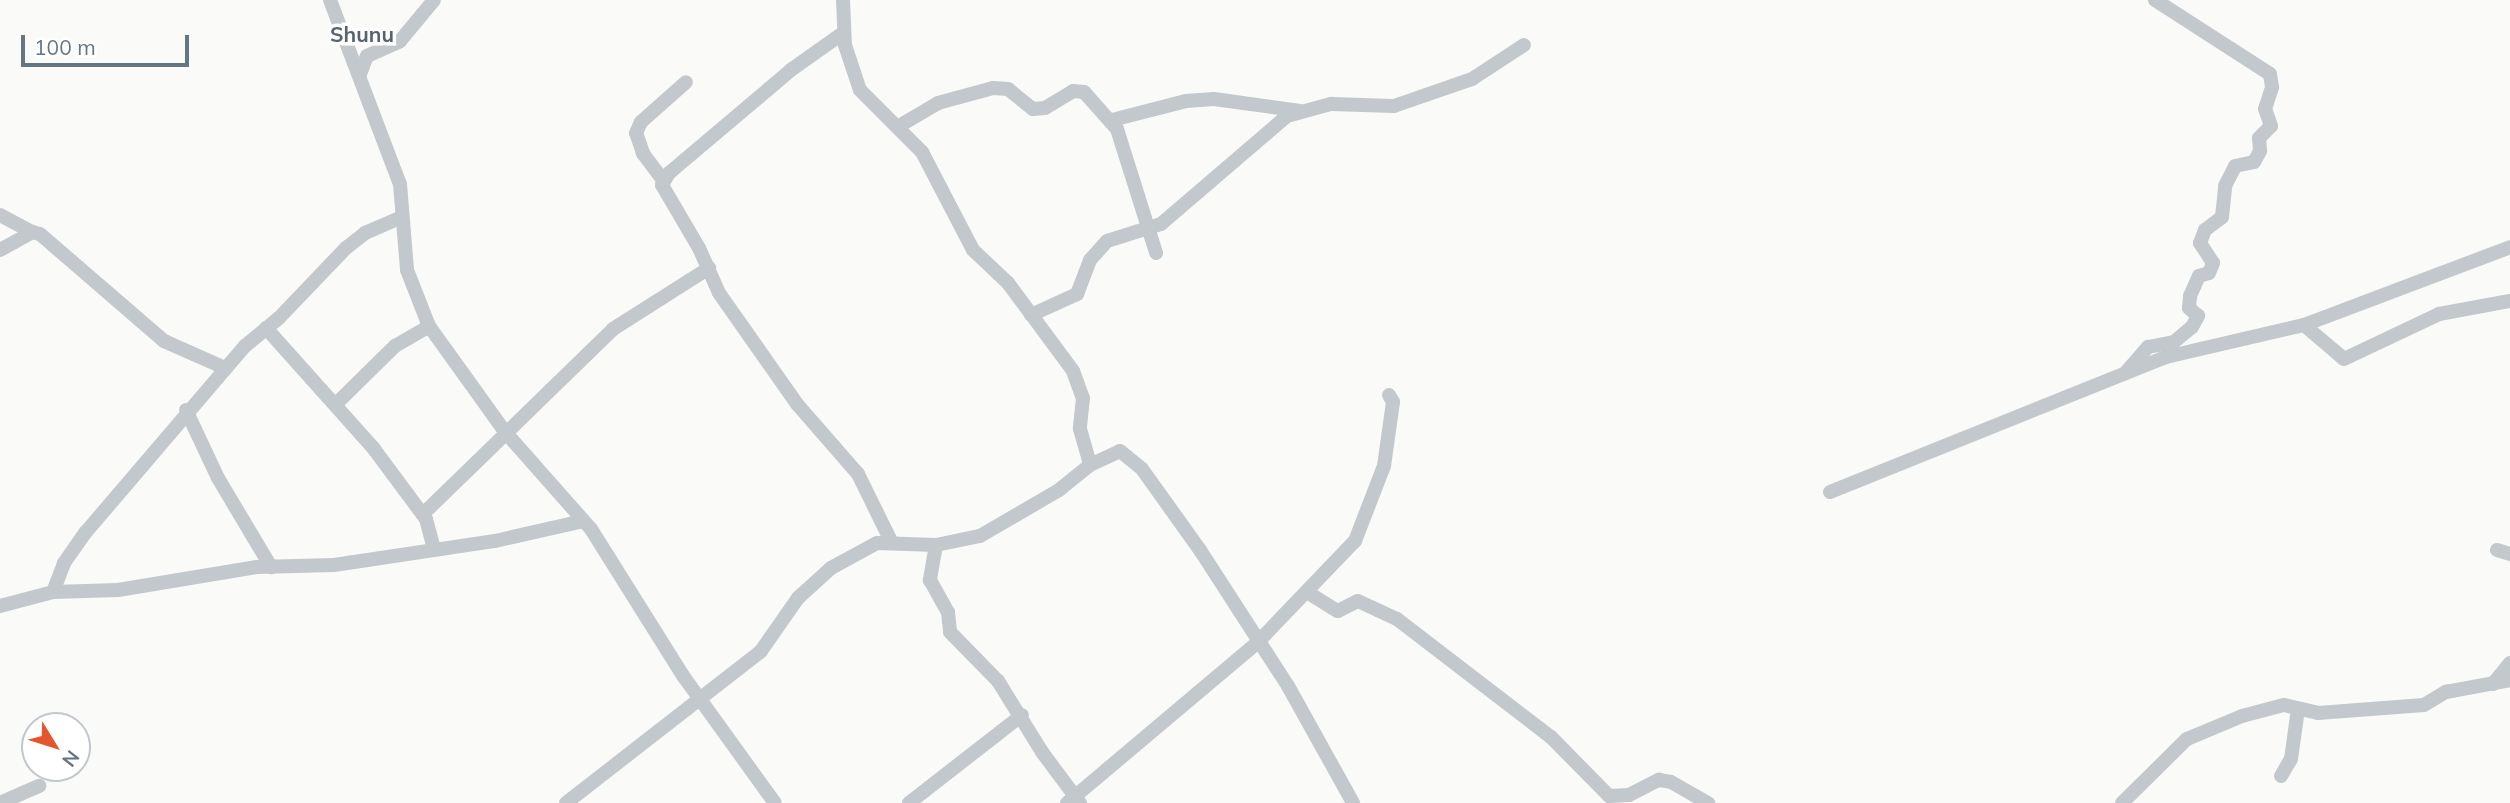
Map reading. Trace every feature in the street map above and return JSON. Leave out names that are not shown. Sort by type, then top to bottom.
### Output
[{"type":"street","points":[[330,0],[400,184],[412,291],[429,326],[506,433],[611,557],[697,696],[775,803]]},
{"type":"street","points":[[360,74],[368,56],[400,41],[434,0]]},
{"type":"street","points":[[844,0],[843,33],[860,90],[899,127],[928,161],[973,250],[1008,283],[1078,381],[1083,398],[1080,429],[1090,465]]},
{"type":"street","points":[[2126,373],[2148,347],[2174,342],[2192,327],[2198,316],[2189,308],[2190,296],[2199,276],[2209,274],[2213,263],[2200,243],[2205,230],[2222,217],[2225,186],[2235,166],[2253,162],[2260,151],[2259,138],[2271,126],[2265,109],[2272,87],[2270,74],[2155,0]]},
{"type":"street","points":[[663,180],[791,70],[843,33]]},
{"type":"street","points":[[1031,315],[1077,294],[1090,260],[1107,241],[1149,231],[1213,184],[1287,116],[1344,103],[1394,106],[1472,79],[1524,45]]},
{"type":"street","points":[[686,82],[641,122],[636,133],[643,153],[663,180],[666,195],[739,325],[828,444],[865,484],[891,541]]},
{"type":"street","points":[[899,127],[938,103],[993,88],[1008,89],[1033,109],[1045,108],[1073,91],[1084,92],[1112,120],[1136,181],[1156,253]]},
{"type":"street","points":[[1112,120],[1186,101],[1214,99],[1301,111]]},
{"type":"street","points":[[0,215],[58,248],[118,305],[164,341],[225,368]]},
{"type":"street","points":[[52,592],[72,550],[186,410],[225,368],[346,248],[365,233],[402,217]]},
{"type":"street","points":[[0,250],[32,232]]},
{"type":"street","points":[[1830,492],[2166,357],[2304,325],[2510,247]]},
{"type":"street","points":[[423,514],[613,330],[709,268]]},
{"type":"street","points":[[2304,325],[2344,359],[2439,314],[2510,301]]},
{"type":"street","points":[[336,404],[396,345],[429,326]]},
{"type":"street","points":[[266,328],[336,404],[423,514],[434,548]]},
{"type":"street","points":[[936,545],[930,580],[948,612],[950,632],[998,681],[1074,801],[1258,642],[1335,565],[1364,525],[1384,466],[1393,402],[1389,395]]},
{"type":"street","points":[[186,410],[218,478],[271,567]]},
{"type":"street","points":[[566,803],[697,696],[761,651],[799,598],[831,568],[863,549],[891,541],[936,545],[965,541],[997,528],[1090,465],[1116,452],[1132,457],[1200,550],[1353,803]]},
{"type":"street","points":[[0,606],[52,592],[118,590],[271,567],[316,567],[495,541],[583,521]]},
{"type":"street","points":[[1307,592],[1338,611],[1358,601],[1396,619],[1551,737],[1609,796],[1629,794],[1660,780],[1671,782],[1708,803]]},
{"type":"street","points":[[2493,684],[2510,663]]},
{"type":"street","points":[[2122,803],[2187,739],[2242,716],[2284,705],[2318,713],[2424,705],[2446,692],[2510,680]]},
{"type":"street","points":[[2281,776],[2291,759],[2298,709]]},
{"type":"street","points":[[909,803],[1022,715]]},
{"type":"street","points":[[0,803],[39,786]]},
{"type":"district","name":"Shunu","points":[[362,34]]}]
